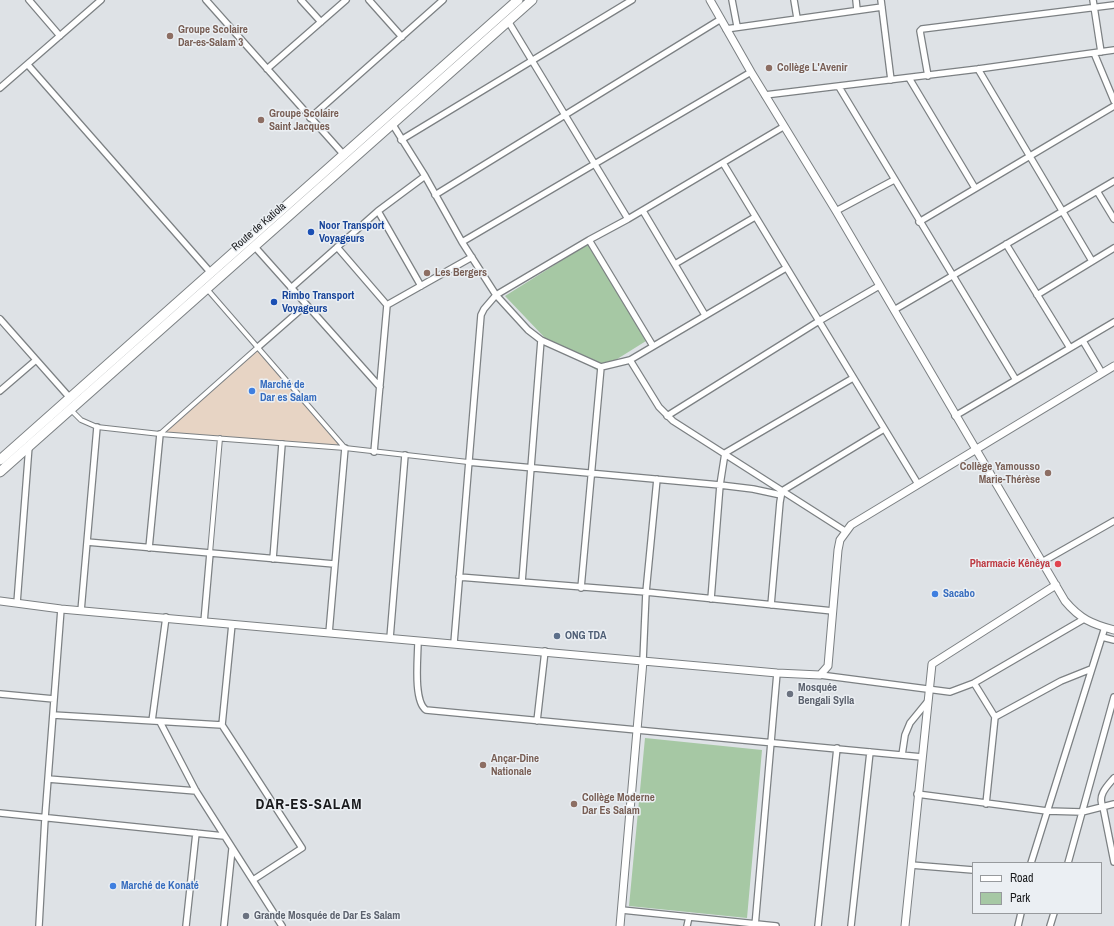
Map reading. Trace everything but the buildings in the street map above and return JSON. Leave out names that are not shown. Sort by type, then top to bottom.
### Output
[{"type":"highway","name":"Route de Katiola","points":[[0,460],[518,0]]},
{"type":"highway","name":"Route de Katiola","points":[[0,472],[393,125],[532,0]]},
{"type":"street","points":[[29,0],[60,36]]},
{"type":"street","points":[[0,88],[101,0]]},
{"type":"street","points":[[206,0],[344,155]]},
{"type":"street","points":[[301,0],[321,22]]},
{"type":"street","points":[[267,69],[346,0]]},
{"type":"street","points":[[369,0],[402,37]]},
{"type":"street","points":[[310,118],[443,0]]},
{"type":"street","points":[[402,140],[632,0]]},
{"type":"street","points":[[710,0],[783,127],[836,211],[1065,601],[1084,619],[1114,630]]},
{"type":"street","points":[[732,0],[737,26]]},
{"type":"street","points":[[794,0],[797,18]]},
{"type":"street","points":[[856,0],[857,10]]},
{"type":"street","points":[[881,0],[891,80]]},
{"type":"street","points":[[1093,0],[1101,52]]},
{"type":"street","points":[[928,76],[920,31],[922,29],[1114,5]]},
{"type":"street","points":[[726,29],[737,26],[882,7]]},
{"type":"street","points":[[434,195],[720,19]]},
{"type":"street","points":[[508,21],[533,59],[628,219]]},
{"type":"street","points":[[765,95],[928,76],[1114,50]]},
{"type":"street","points":[[1094,53],[1114,101]]},
{"type":"street","points":[[28,65],[210,273]]},
{"type":"street","points":[[978,69],[1092,261]]},
{"type":"street","points":[[462,242],[751,72]]},
{"type":"street","points":[[909,78],[975,188]]},
{"type":"street","points":[[839,87],[919,222],[1016,380]]},
{"type":"street","points":[[919,222],[1114,106]]},
{"type":"street","points":[[393,125],[425,176],[434,195],[462,242],[496,295],[528,330],[542,340],[601,367],[630,360],[786,268]]},
{"type":"street","points":[[454,643],[481,315],[484,309],[496,295],[589,240],[643,211],[783,127]]},
{"type":"street","points":[[723,163],[918,484]]},
{"type":"street","points":[[291,288],[378,211],[425,176]]},
{"type":"street","points":[[836,211],[894,180]]},
{"type":"street","points":[[894,310],[1114,181]]},
{"type":"street","points":[[1097,191],[1114,219]]},
{"type":"street","points":[[378,211],[420,286]]},
{"type":"street","points":[[643,211],[705,315]]},
{"type":"street","points":[[675,264],[755,217]]},
{"type":"street","points":[[589,240],[653,346]]},
{"type":"street","points":[[1006,244],[1070,348]]},
{"type":"street","points":[[255,247],[380,387]]},
{"type":"street","points":[[337,247],[387,305],[374,452]]},
{"type":"street","points":[[1037,295],[1114,248]]},
{"type":"street","points":[[387,305],[472,257]]},
{"type":"street","points":[[667,416],[819,321],[879,286]]},
{"type":"street","points":[[206,289],[345,448],[329,633]]},
{"type":"street","points":[[148,548],[160,434],[306,305]]},
{"type":"street","points":[[0,319],[70,398]]},
{"type":"street","points":[[955,416],[1114,322]]},
{"type":"street","points":[[522,582],[542,340]]},
{"type":"street","points":[[1083,341],[1102,373]]},
{"type":"street","points":[[0,391],[36,360]]},
{"type":"street","points":[[630,360],[659,407],[673,421],[725,453],[782,493],[845,531]]},
{"type":"street","points":[[820,675],[828,666],[838,550],[845,531],[851,525],[1114,366]]},
{"type":"street","points":[[581,588],[601,367]]},
{"type":"street","points":[[725,453],[853,378]]},
{"type":"street","points":[[70,409],[81,420],[97,427],[160,434],[345,448],[468,462],[720,485],[782,493],[884,429]]},
{"type":"street","points":[[82,610],[97,427]]},
{"type":"street","points":[[204,622],[220,438]]},
{"type":"street","points":[[273,559],[282,444]]},
{"type":"street","points":[[17,603],[29,446]]},
{"type":"street","points":[[710,600],[720,485],[725,453]]},
{"type":"street","points":[[390,638],[405,455]]},
{"type":"street","points":[[620,926],[638,730],[646,592],[657,480]]},
{"type":"street","points":[[771,605],[782,493]]},
{"type":"street","points":[[1042,562],[1114,521]]},
{"type":"street","points":[[87,542],[334,564]]},
{"type":"street","points":[[459,577],[581,588],[646,592],[710,600],[833,610]]},
{"type":"street","points":[[905,926],[917,794],[932,663],[1056,586]]},
{"type":"street","points":[[0,601],[62,609],[545,651],[777,674],[820,675],[930,691],[950,692],[974,683],[1084,619]]},
{"type":"street","points":[[39,926],[45,818],[62,609]]},
{"type":"street","points":[[152,721],[166,617]]},
{"type":"street","points":[[232,624],[222,725],[302,848],[253,880]]},
{"type":"street","points":[[1032,862],[1046,811],[1091,669],[1106,627]]},
{"type":"street","points":[[1102,637],[1114,640]]},
{"type":"street","points":[[418,641],[418,697],[422,707],[426,710],[922,757]]},
{"type":"street","points":[[537,721],[545,651]]},
{"type":"street","points":[[995,717],[1061,681],[1091,669]]},
{"type":"street","points":[[755,925],[777,674]]},
{"type":"street","points":[[974,683],[995,717],[986,804]]},
{"type":"street","points":[[0,694],[54,699]]},
{"type":"street","points":[[1068,862],[1114,697]]},
{"type":"street","points":[[902,755],[905,735],[910,723],[929,699]]},
{"type":"street","points":[[53,715],[222,725]]},
{"type":"street","points":[[160,722],[196,792],[282,926]]},
{"type":"street","points":[[818,926],[837,748]]},
{"type":"street","points":[[851,926],[870,752]]},
{"type":"street","points":[[1114,778],[1101,797],[1100,802],[1103,807],[1114,862]]},
{"type":"street","points":[[48,779],[196,792]]},
{"type":"street","points":[[917,794],[1046,811],[1082,812],[1114,804]]},
{"type":"street","points":[[0,813],[224,836]]},
{"type":"street","points":[[186,926],[196,833]]},
{"type":"street","points":[[224,926],[232,850]]},
{"type":"street","points":[[911,865],[972,870]]},
{"type":"street","points":[[622,910],[776,926]]},
{"type":"street","points":[[1018,926],[1021,914]]},
{"type":"street","points":[[1050,926],[1054,914]]},
{"type":"street","points":[[687,926],[689,917]]},
{"type":"shaded area","name":"Marché de Dar es Salam","points":[[258,347],[345,448],[160,434]]},
{"type":"green space","points":[[588,244],[646,341],[598,371],[546,339],[505,296]]},
{"type":"green space","points":[[645,738],[762,750],[747,918],[629,906]]},
{"type":"place","name":"Groupe Scolaire Dar-es-Salam 3","points":[[170,36]]},
{"type":"place","name":"Collège L'Avenir","points":[[769,68]]},
{"type":"place","name":"Groupe Scolaire Saint Jacques","points":[[261,120]]},
{"type":"place","name":"Noor Transport Voyageurs","points":[[311,232]]},
{"type":"place","name":"Les Bergers","points":[[427,273]]},
{"type":"place","name":"Rimbo Transport Voyageurs","points":[[274,302]]},
{"type":"place","name":"Marché de Dar es Salam","points":[[252,391]]},
{"type":"place","name":"Collège Yamousso Marie-Thérèse","points":[[1048,473]]},
{"type":"place","name":"Pharmacie Kênêya","points":[[1058,564]]},
{"type":"place","name":"Sacabo","points":[[935,594]]},
{"type":"place","name":"ONG TDA","points":[[557,636]]},
{"type":"place","name":"Mosquée Bengali Sylla","points":[[790,694]]},
{"type":"place","name":"Ançar-Dine Nationale","points":[[483,765]]},
{"type":"place","name":"Collège Moderne Dar Es Salam","points":[[574,804]]},
{"type":"place","name":"Marché de Konaté","points":[[113,886]]},
{"type":"place","name":"Grande Mosquée de Dar Es Salam","points":[[246,916]]},
{"type":"district","name":"DAR-ES-SALAM","points":[[309,805]]}]
